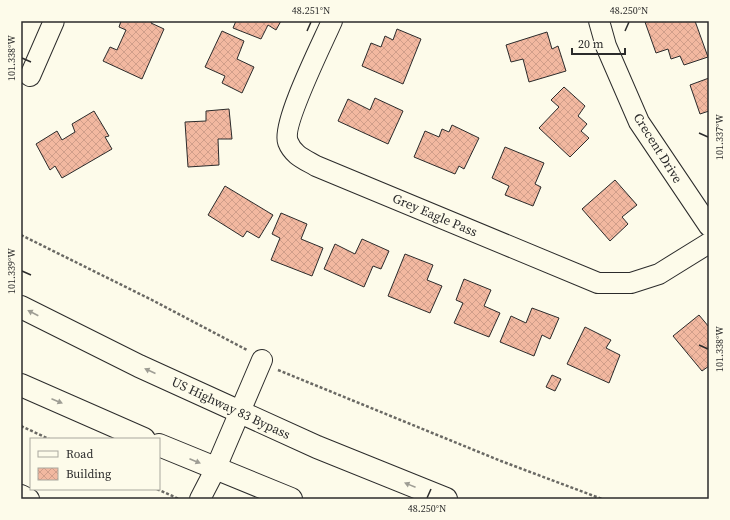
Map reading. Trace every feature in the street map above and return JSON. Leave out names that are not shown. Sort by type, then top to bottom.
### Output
[{"type":"highway","name":"US Highway 83 Bypass","points":[[21,307],[139,366],[317,447],[446,499]]},
{"type":"highway","points":[[21,385],[142,438]]},
{"type":"highway","points":[[160,445],[215,470],[290,499]]},
{"type":"street","points":[[30,76],[54,21]]},
{"type":"street","name":"Grey Eagle Pass","points":[[332,21],[292,114],[287,141],[294,154],[316,166],[598,283],[631,283],[659,274],[709,243]]},
{"type":"street","name":"Crecent Drive","points":[[599,21],[606,46],[639,122],[709,226]]},
{"type":"street","points":[[200,499],[215,470],[262,360]]},
{"type":"street","points":[[21,495],[29,499]]},
{"type":"path","points":[[21,235],[231,341],[275,369],[472,449],[602,499]]},
{"type":"path","points":[[21,426],[47,438]]},
{"type":"path","points":[[159,490],[178,499]]},
{"type":"building","points":[[121,21],[152,21],[151,23],[164,29],[142,79],[103,61],[110,47],[117,50],[126,30],[119,27]]},
{"type":"building","points":[[236,21],[281,21],[276,30],[268,25],[261,39],[233,28]]},
{"type":"building","points":[[695,21],[708,57],[684,65],[680,56],[671,59],[668,49],[656,53],[645,22]]},
{"type":"building","points":[[397,29],[421,39],[403,84],[362,66],[371,43],[381,47],[385,36],[393,40]]},
{"type":"building","points":[[222,31],[244,41],[237,59],[254,67],[242,93],[222,83],[225,76],[205,67]]},
{"type":"building","points":[[547,32],[552,49],[558,46],[566,71],[529,82],[523,59],[511,62],[506,45]]},
{"type":"building","points":[[709,78],[709,111],[700,114],[690,85]]},
{"type":"building","points":[[564,87],[585,106],[578,116],[587,124],[581,131],[589,138],[570,157],[539,128],[559,107],[551,100]]},
{"type":"building","points":[[375,98],[403,111],[388,144],[338,121],[348,99],[370,110]]},
{"type":"building","points":[[229,109],[232,139],[218,139],[219,165],[188,167],[185,122],[206,121],[206,111]]},
{"type":"building","points":[[94,111],[109,136],[105,137],[112,149],[62,178],[55,166],[50,170],[36,144],[57,131],[62,140],[75,132],[72,124]]},
{"type":"building","points":[[452,125],[479,138],[464,169],[459,166],[455,174],[414,157],[425,131],[439,137],[442,129],[449,132]]},
{"type":"building","points":[[505,147],[544,163],[535,184],[541,187],[533,206],[505,195],[509,186],[492,178]]},
{"type":"building","points":[[615,180],[637,205],[622,217],[628,224],[610,241],[582,209]]},
{"type":"building","points":[[225,186],[273,215],[259,238],[247,231],[243,237],[208,215]]},
{"type":"building","points":[[281,213],[307,224],[301,239],[323,248],[312,276],[271,260],[280,238],[272,234]]},
{"type":"building","points":[[362,239],[389,251],[381,269],[373,266],[364,287],[324,269],[335,244],[355,254]]},
{"type":"building","points":[[405,254],[433,265],[427,280],[442,286],[430,313],[388,296]]},
{"type":"building","points":[[464,279],[491,290],[484,306],[500,313],[489,337],[454,323],[463,303],[456,300]]},
{"type":"building","points":[[532,308],[559,318],[550,339],[542,335],[534,356],[500,342],[511,316],[526,323]]},
{"type":"building","points":[[699,315],[709,327],[709,366],[702,371],[673,336]]},
{"type":"building","points":[[585,327],[611,340],[606,348],[620,355],[609,383],[567,364]]},
{"type":"building","points":[[552,375],[561,379],[555,391],[546,387]]}]
